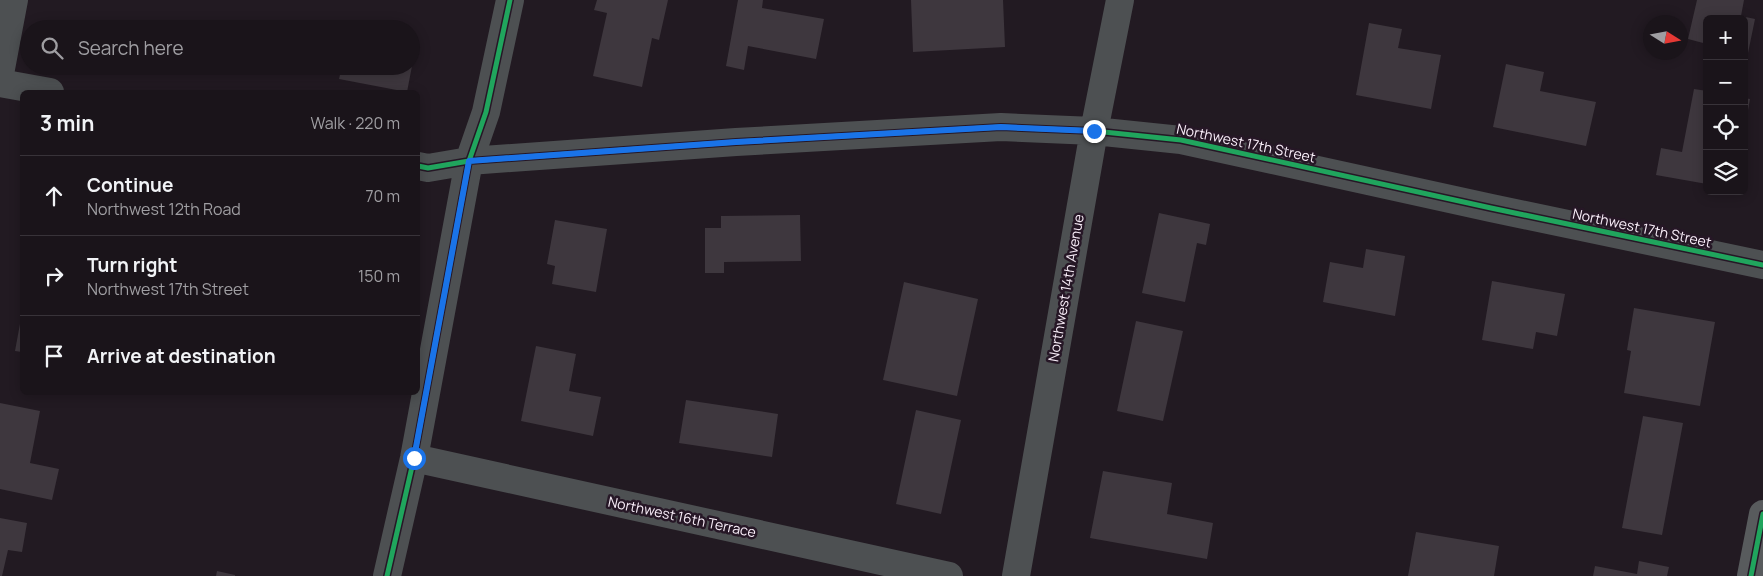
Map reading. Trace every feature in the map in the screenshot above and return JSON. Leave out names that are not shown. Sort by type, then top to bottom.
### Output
[{"type":"main road","points":[[1751,576],[1763,514]]},
{"type":"street","points":[[0,74],[14,0]]},
{"type":"street","points":[[387,576],[414,458],[469,161],[486,112],[510,0]]},
{"type":"street","name":"Northwest 14th Avenue","points":[[1016,576],[1094,131],[1120,0]]},
{"type":"street","points":[[0,82],[40,90]]},
{"type":"street","name":"Northwest 17th Street","points":[[420,166],[428,168],[469,161],[726,142],[1001,127],[1094,131],[1181,140],[1763,265]]},
{"type":"street","name":"Northwest 16th Terrace","points":[[414,458],[949,576]]},
{"type":"building","points":[[597,0],[668,0],[659,40],[652,38],[642,87],[593,76],[607,13],[594,10]]},
{"type":"building","points":[[738,0],[763,0],[762,8],[824,19],[816,59],[748,46],[744,70],[726,66]]},
{"type":"building","points":[[911,0],[1003,0],[1005,47],[913,52]]},
{"type":"building","points":[[1697,0],[1744,0],[1741,15],[1703,15],[1703,43],[1688,39]]},
{"type":"building","points":[[1748,18],[1755,19],[1748,53]]},
{"type":"building","points":[[1369,23],[1402,29],[1398,48],[1441,55],[1431,109],[1356,95]]},
{"type":"building","points":[[1506,64],[1544,72],[1540,91],[1596,102],[1586,146],[1493,127]]},
{"type":"building","points":[[340,75],[410,75],[407,90],[397,90],[339,79]]},
{"type":"building","points":[[1694,89],[1703,90],[1703,183],[1656,175],[1661,148],[1682,152]]},
{"type":"building","points":[[1159,213],[1210,224],[1206,245],[1197,243],[1185,302],[1142,293]]},
{"type":"building","points":[[800,215],[801,261],[724,262],[724,273],[705,273],[705,228],[721,228],[721,216]]},
{"type":"building","points":[[555,220],[607,229],[596,292],[552,284],[555,266],[547,264]]},
{"type":"building","points":[[1366,249],[1405,256],[1395,316],[1323,302],[1330,262],[1363,268]]},
{"type":"building","points":[[1492,281],[1565,294],[1557,336],[1536,332],[1533,349],[1482,340]]},
{"type":"building","points":[[904,282],[978,299],[957,396],[883,380]]},
{"type":"building","points":[[1634,308],[1715,322],[1700,406],[1624,393],[1631,351],[1627,350]]},
{"type":"building","points":[[1136,321],[1183,331],[1163,421],[1117,411]]},
{"type":"building","points":[[20,324],[20,352],[15,351]]},
{"type":"building","points":[[536,346],[576,354],[569,391],[601,397],[593,436],[521,421]]},
{"type":"building","points":[[686,400],[778,414],[772,457],[679,443]]},
{"type":"building","points":[[0,403],[40,411],[30,463],[59,469],[52,500],[0,489]]},
{"type":"building","points":[[916,410],[961,420],[941,514],[896,504]]},
{"type":"building","points":[[1643,416],[1683,423],[1662,535],[1622,528]]},
{"type":"building","points":[[1103,471],[1172,483],[1167,514],[1213,523],[1207,559],[1090,538]]},
{"type":"building","points":[[0,518],[27,523],[22,552],[8,550],[2,576],[0,576]]},
{"type":"building","points":[[1416,532],[1499,546],[1494,576],[1408,576]]},
{"type":"building","points":[[1639,561],[1669,567],[1667,576],[1593,576],[1595,566],[1637,574]]},
{"type":"building","points":[[217,571],[235,575],[235,576],[216,576]]},
{"type":"cycle path","points":[[387,576],[414,458],[469,161],[486,112],[510,0]]},
{"type":"cycle path","points":[[420,166],[428,168],[469,161],[736,142],[1001,127],[1094,131],[1181,140],[1763,265]]},
{"type":"cycle path","points":[[1751,576],[1763,514]]},
{"type":"route","points":[[414,458],[469,161],[736,142],[1001,127],[1094,131]]}]
